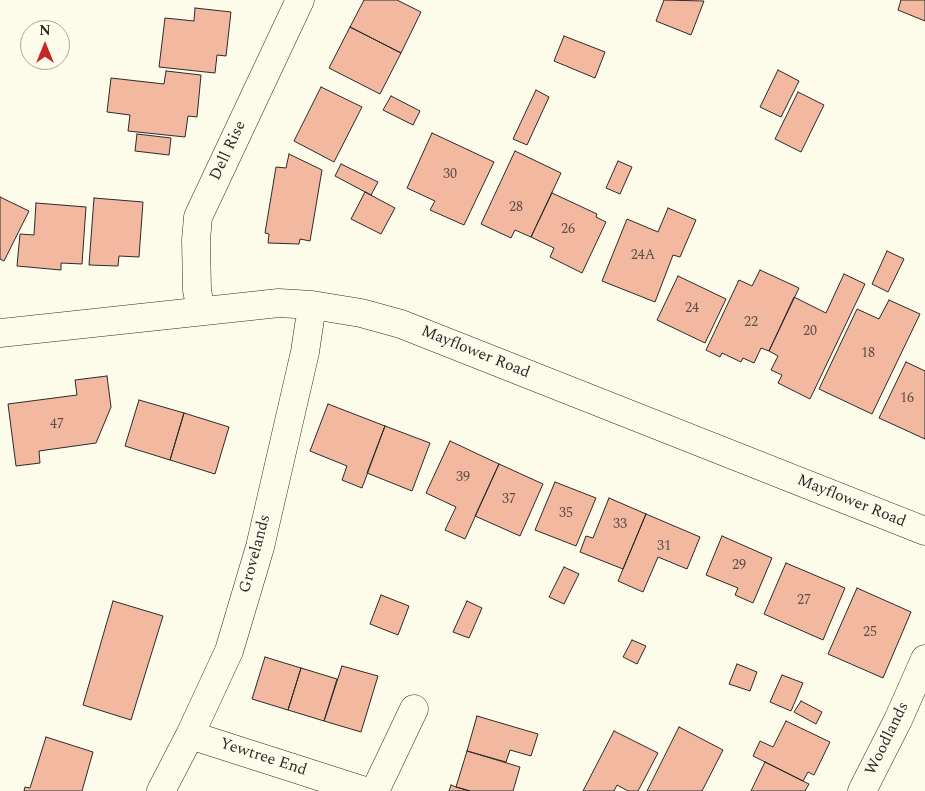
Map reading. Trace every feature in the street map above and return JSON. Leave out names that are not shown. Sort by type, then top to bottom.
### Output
[{"type":"street","name":"Dell Rise","points":[[201,311],[197,290],[196,250],[198,218],[300,0]]},
{"type":"street","name":"Mayflower Road","points":[[0,333],[279,303],[312,305],[361,313],[401,324],[925,531]]},
{"type":"street","name":"Grovelands","points":[[161,791],[190,735],[229,651],[260,547],[305,352],[312,305]]},
{"type":"street","name":"Woodlands","points":[[862,791],[898,720],[925,659]]},
{"type":"street","points":[[375,791],[414,708]]},
{"type":"street","name":"Yewtree End","points":[[190,735],[365,791]]},
{"type":"building","points":[[364,0],[397,0],[421,12],[401,53],[350,27]]},
{"type":"building","points":[[664,0],[704,1],[691,35],[656,21]]},
{"type":"building","points":[[901,0],[925,0],[925,21],[898,10]]},
{"type":"building","points":[[195,8],[231,12],[226,56],[217,55],[215,73],[159,67],[165,18],[194,21]]},
{"type":"building","points":[[350,27],[401,53],[380,94],[329,68]]},
{"type":"building","points":[[564,36],[605,52],[595,78],[554,61]]},
{"type":"building","points":[[778,70],[799,81],[781,117],[760,107]]},
{"type":"building","points":[[166,71],[201,75],[197,117],[188,116],[185,137],[128,131],[130,115],[107,112],[111,78],[164,84]]},
{"type":"building","points":[[321,87],[362,107],[334,162],[294,141]]},
{"type":"building","points":[[536,90],[549,97],[527,145],[513,139]]},
{"type":"building","points":[[798,92],[824,105],[801,152],[775,139]]},
{"type":"building","points":[[391,96],[420,111],[413,125],[383,110]]},
{"type":"building","points":[[432,133],[494,162],[464,225],[430,210],[435,201],[407,188]]},
{"type":"building","points":[[137,134],[171,138],[169,155],[135,151]]},
{"type":"building","points":[[515,151],[561,173],[531,237],[515,230],[511,238],[481,224]]},
{"type":"building","points":[[289,154],[322,170],[310,241],[300,239],[299,244],[268,243],[269,234],[265,233],[276,167],[286,168]]},
{"type":"building","points":[[618,161],[632,167],[620,194],[606,188]]},
{"type":"building","points":[[341,164],[378,182],[371,195],[335,176]]},
{"type":"building","points":[[365,192],[395,208],[381,234],[351,219]]},
{"type":"building","points":[[552,193],[597,214],[596,217],[606,222],[582,273],[550,257],[554,248],[531,237]]},
{"type":"building","points":[[0,197],[29,211],[4,261],[0,259]]},
{"type":"building","points":[[94,198],[143,202],[139,257],[119,256],[118,266],[89,265]]},
{"type":"building","points":[[36,203],[86,207],[82,264],[61,263],[61,270],[17,266],[20,234],[34,235]]},
{"type":"building","points":[[668,208],[696,220],[680,257],[673,255],[655,302],[602,281],[627,219],[658,232]]},
{"type":"building","points":[[887,251],[904,259],[888,292],[872,284]]},
{"type":"building","points":[[760,270],[799,288],[769,351],[761,348],[754,363],[743,358],[741,362],[722,353],[720,357],[706,350],[739,280],[752,286]]},
{"type":"building","points":[[844,274],[865,284],[810,399],[778,383],[782,375],[771,370],[778,356],[769,351],[794,297],[826,313]]},
{"type":"building","points":[[678,276],[726,299],[705,343],[657,320]]},
{"type":"building","points":[[889,300],[920,314],[872,414],[819,389],[857,309],[879,319]]},
{"type":"building","points":[[906,362],[925,371],[925,439],[879,418]]},
{"type":"building","points":[[107,376],[111,407],[96,443],[39,451],[40,463],[16,466],[8,404],[77,395],[75,380]]},
{"type":"building","points":[[139,400],[184,413],[170,460],[125,446]]},
{"type":"building","points":[[328,404],[385,426],[362,488],[342,480],[347,466],[310,451]]},
{"type":"building","points":[[184,413],[229,427],[215,474],[170,460]]},
{"type":"building","points":[[385,426],[430,443],[412,491],[367,473]]},
{"type":"building","points":[[450,441],[499,464],[465,539],[445,530],[456,507],[426,493]]},
{"type":"building","points":[[499,464],[543,484],[520,536],[475,516]]},
{"type":"building","points":[[555,482],[596,498],[576,546],[535,530]]},
{"type":"building","points":[[609,498],[646,514],[623,569],[580,552],[586,536],[593,538]]},
{"type":"building","points":[[646,514],[700,537],[687,569],[658,557],[643,592],[618,581]]},
{"type":"building","points":[[722,536],[772,558],[753,603],[735,595],[738,588],[706,575]]},
{"type":"building","points":[[786,563],[845,588],[823,640],[764,614]]},
{"type":"building","points":[[564,567],[579,574],[564,604],[549,597]]},
{"type":"building","points":[[857,588],[911,612],[883,678],[828,654]]},
{"type":"building","points":[[381,595],[409,606],[398,635],[370,624]]},
{"type":"building","points":[[113,601],[163,616],[131,720],[83,705]]},
{"type":"building","points":[[467,601],[482,608],[469,638],[453,632]]},
{"type":"building","points":[[632,640],[646,646],[637,664],[623,657]]},
{"type":"building","points":[[265,657],[301,668],[288,710],[252,699]]},
{"type":"building","points":[[737,664],[757,672],[750,691],[729,684]]},
{"type":"building","points":[[342,666],[378,676],[361,732],[324,721]]},
{"type":"building","points":[[301,668],[337,679],[324,721],[288,710]]},
{"type":"building","points":[[782,675],[803,683],[791,711],[770,702]]},
{"type":"building","points":[[801,701],[822,712],[816,724],[794,712]]},
{"type":"building","points":[[477,716],[538,734],[531,756],[510,750],[506,762],[467,751]]},
{"type":"building","points":[[786,721],[830,742],[814,775],[808,772],[803,781],[753,756],[760,741],[773,747]]},
{"type":"building","points":[[679,727],[723,750],[702,791],[647,791]]},
{"type":"building","points":[[614,731],[658,753],[638,791],[628,791],[617,785],[614,791],[583,791]]},
{"type":"building","points":[[46,737],[93,752],[82,791],[24,791],[25,787],[30,788]]},
{"type":"building","points":[[467,751],[520,767],[513,791],[470,791],[456,787]]},
{"type":"building","points":[[765,762],[809,784],[805,791],[751,791]]},
{"type":"building","points":[[451,785],[456,787],[470,791],[449,791]]}]
